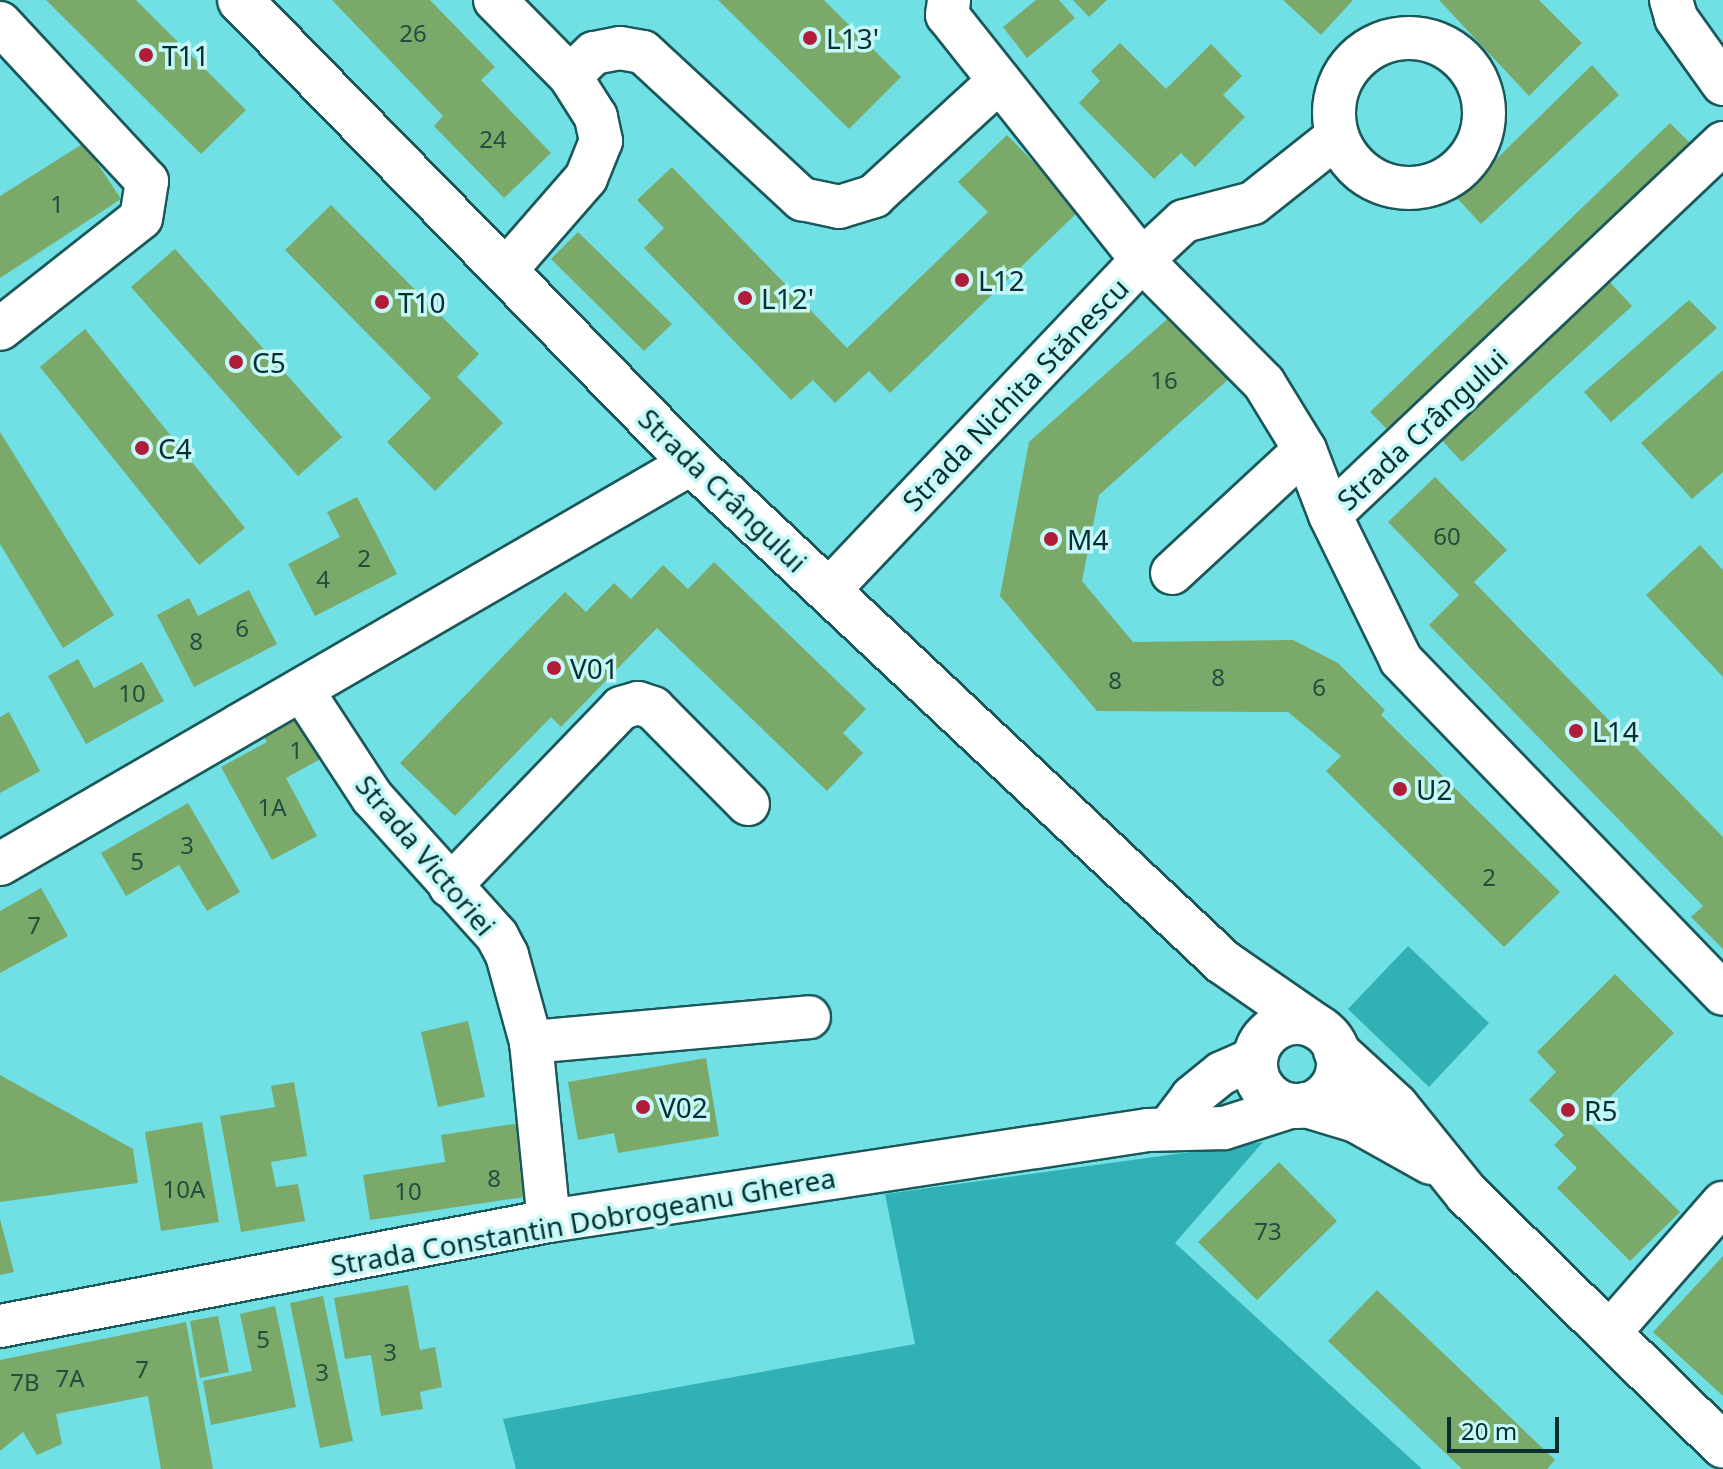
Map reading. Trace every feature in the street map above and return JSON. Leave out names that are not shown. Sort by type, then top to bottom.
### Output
[{"type":"main road","name":"Strada Crângului","points":[[240,0],[692,463],[1223,962],[1327,1039],[1396,1106],[1446,1172]]},
{"type":"main road","name":"Strada Crângului","points":[[1223,962],[1257,1051]]},
{"type":"main road","points":[[1300,1105],[1333,1085],[1327,1039],[1291,1022],[1278,1027],[1257,1051],[1258,1080],[1272,1098],[1356,1120],[1446,1172],[1723,1446]]},
{"type":"street","points":[[495,0],[570,76],[596,117],[601,141],[586,178],[504,272]]},
{"type":"street","name":"Strada Nichita Stănescu","points":[[828,591],[1142,260],[947,15],[949,0]]},
{"type":"street","points":[[1671,0],[1676,18],[1723,84]]},
{"type":"street","points":[[0,23],[147,181],[141,218],[0,329]]},
{"type":"street","points":[[570,76],[594,53],[620,48],[643,52],[802,199],[839,207],[874,196],[999,81]]},
{"type":"street","points":[[1330,515],[1305,450],[1264,383],[1142,260],[1184,221],[1253,203],[1335,138]]},
{"type":"street","name":"Strada Crângului","points":[[1723,143],[1330,515],[1401,660],[1723,994]]},
{"type":"street","points":[[1172,573],[1305,450]]},
{"type":"street","points":[[0,864],[692,463]]},
{"type":"street","name":"Strada Victoriei","points":[[302,690],[372,797],[507,955],[531,1042],[549,1221]]},
{"type":"street","points":[[450,886],[621,708],[653,708],[748,804]]},
{"type":"street","points":[[531,1042],[809,1017]]},
{"type":"street","points":[[1169,1128],[1202,1089],[1257,1051]]},
{"type":"street","name":"Strada Constantin Dobrogeanu Gherea","points":[[0,1326],[549,1221],[1169,1128],[1224,1128],[1300,1105]]},
{"type":"street","points":[[1609,1333],[1723,1203]]},
{"type":"shaded area","points":[[1408,946],[1489,1023],[1429,1087],[1348,1009]]},
{"type":"shaded area","points":[[1263,1142],[1175,1243],[1422,1469],[516,1469],[503,1419],[915,1344],[885,1194]]},
{"type":"building","name":"T11","points":[[46,0],[136,0],[246,110],[201,154]]},
{"type":"building","points":[[332,0],[430,0],[495,67],[481,80],[551,153],[504,198],[434,126],[443,116]]},
{"type":"building","name":"L13'","points":[[718,0],[824,0],[901,77],[849,129]]},
{"type":"building","points":[[1036,0],[1059,0],[1075,18],[1027,58],[1003,27]]},
{"type":"building","points":[[1073,0],[1107,0],[1089,17]]},
{"type":"building","points":[[1283,0],[1353,0],[1321,35]]},
{"type":"building","points":[[1439,0],[1539,0],[1582,43],[1529,96]]},
{"type":"building","points":[[1120,43],[1166,89],[1211,44],[1242,76],[1223,95],[1245,117],[1195,167],[1181,153],[1154,179],[1079,103],[1100,81],[1091,71]]},
{"type":"building","points":[[1592,65],[1619,95],[1481,224],[1457,198]]},
{"type":"building","points":[[1670,123],[1693,146],[1393,435],[1370,412]]},
{"type":"building","points":[[1007,135],[1080,210],[890,393],[869,371],[835,403],[813,380],[791,400],[644,248],[664,228],[637,200],[672,167],[847,348],[988,212],[958,182]]},
{"type":"building","points":[[84,143],[121,199],[0,278],[0,196]]},
{"type":"building","name":"T10","points":[[331,205],[479,354],[457,377],[503,423],[435,491],[387,442],[431,398],[285,250]]},
{"type":"building","points":[[578,232],[672,324],[644,351],[551,259]]},
{"type":"building","name":"C5","points":[[175,249],[342,437],[298,476],[131,287]]},
{"type":"building","points":[[1608,280],[1632,306],[1462,462],[1438,436]]},
{"type":"building","points":[[1689,300],[1717,328],[1611,422],[1584,392]]},
{"type":"building","points":[[1174,313],[1231,377],[1099,495],[1082,581],[1133,642],[1293,640],[1338,663],[1385,710],[1381,715],[1560,892],[1504,947],[1326,771],[1341,756],[1288,712],[1097,711],[1000,596],[1029,442]]},
{"type":"building","name":"C4","points":[[85,329],[245,528],[199,565],[40,367]]},
{"type":"building","points":[[1723,370],[1723,472],[1692,499],[1641,443]]},
{"type":"building","points":[[0,432],[114,615],[63,648],[0,544]]},
{"type":"building","name":"L14","points":[[1435,477],[1507,550],[1474,582],[1723,837],[1723,949],[1691,917],[1703,906],[1429,625],[1459,595],[1388,522]]},
{"type":"building","points":[[357,497],[397,574],[315,616],[288,564],[340,537],[327,512]]},
{"type":"building","points":[[1700,545],[1723,570],[1723,677],[1646,595]]},
{"type":"building","name":"V01","points":[[714,562],[866,709],[843,733],[863,753],[827,791],[657,628],[561,727],[551,717],[455,816],[400,763],[565,592],[586,612],[614,583],[631,599],[663,565],[688,589]]},
{"type":"building","points":[[249,590],[277,644],[194,687],[157,615],[189,598],[198,616]]},
{"type":"building","points":[[78,659],[94,688],[142,662],[164,701],[86,744],[48,676]]},
{"type":"building","points":[[300,711],[324,757],[286,778],[317,836],[272,860],[221,767],[267,742],[261,732]]},
{"type":"building","points":[[9,712],[40,771],[0,793],[0,717]]},
{"type":"building","points":[[188,803],[240,892],[207,911],[179,865],[126,896],[101,853]]},
{"type":"building","points":[[41,888],[68,936],[0,973],[0,911]]},
{"type":"building","name":"R5","points":[[1615,974],[1674,1033],[1587,1120],[1680,1212],[1630,1261],[1557,1188],[1577,1168],[1554,1145],[1564,1135],[1529,1100],[1556,1072],[1537,1052]]},
{"type":"building","points":[[468,1021],[485,1097],[438,1107],[421,1032]]},
{"type":"building","name":"V02","points":[[706,1058],[719,1136],[618,1153],[614,1133],[578,1140],[568,1082]]},
{"type":"building","points":[[0,1075],[133,1149],[138,1183],[0,1202]]},
{"type":"building","points":[[294,1082],[307,1156],[271,1162],[276,1187],[298,1184],[305,1221],[241,1232],[220,1116],[275,1107],[271,1086]]},
{"type":"building","points":[[533,1121],[544,1194],[370,1220],[363,1175],[445,1162],[441,1135]]},
{"type":"building","points":[[202,1122],[219,1222],[161,1231],[145,1132]]},
{"type":"building","points":[[1279,1162],[1337,1221],[1257,1300],[1198,1242]]},
{"type":"building","points":[[0,1219],[14,1272],[0,1275]]},
{"type":"building","points":[[1723,1256],[1723,1396],[1653,1332]]},
{"type":"building","points":[[408,1285],[420,1350],[435,1347],[442,1387],[420,1392],[423,1409],[381,1416],[371,1355],[345,1359],[334,1298]]},
{"type":"building","points":[[1377,1290],[1555,1460],[1547,1469],[1462,1469],[1328,1341]]},
{"type":"building","points":[[323,1296],[353,1441],[320,1448],[290,1303]]},
{"type":"building","points":[[275,1306],[296,1407],[211,1425],[203,1381],[252,1371],[240,1314]]},
{"type":"building","points":[[218,1316],[229,1372],[200,1378],[190,1321]]},
{"type":"building","points":[[186,1322],[213,1469],[161,1469],[148,1396],[56,1414],[62,1444],[37,1455],[23,1432],[0,1451],[0,1360]]},
{"type":"place","name":"L13'","points":[[810,38]]},
{"type":"place","name":"T11","points":[[146,55]]},
{"type":"place","name":"L12","points":[[962,280]]},
{"type":"place","name":"L12'","points":[[745,298]]},
{"type":"place","name":"T10","points":[[382,302]]},
{"type":"place","name":"C5","points":[[236,362]]},
{"type":"place","name":"C4","points":[[142,448]]},
{"type":"place","name":"M4","points":[[1051,539]]},
{"type":"place","name":"V01","points":[[554,668]]},
{"type":"place","name":"L14","points":[[1576,731]]},
{"type":"place","name":"U2","points":[[1400,789]]},
{"type":"place","name":"V02","points":[[643,1107]]},
{"type":"place","name":"R5","points":[[1568,1110]]}]
